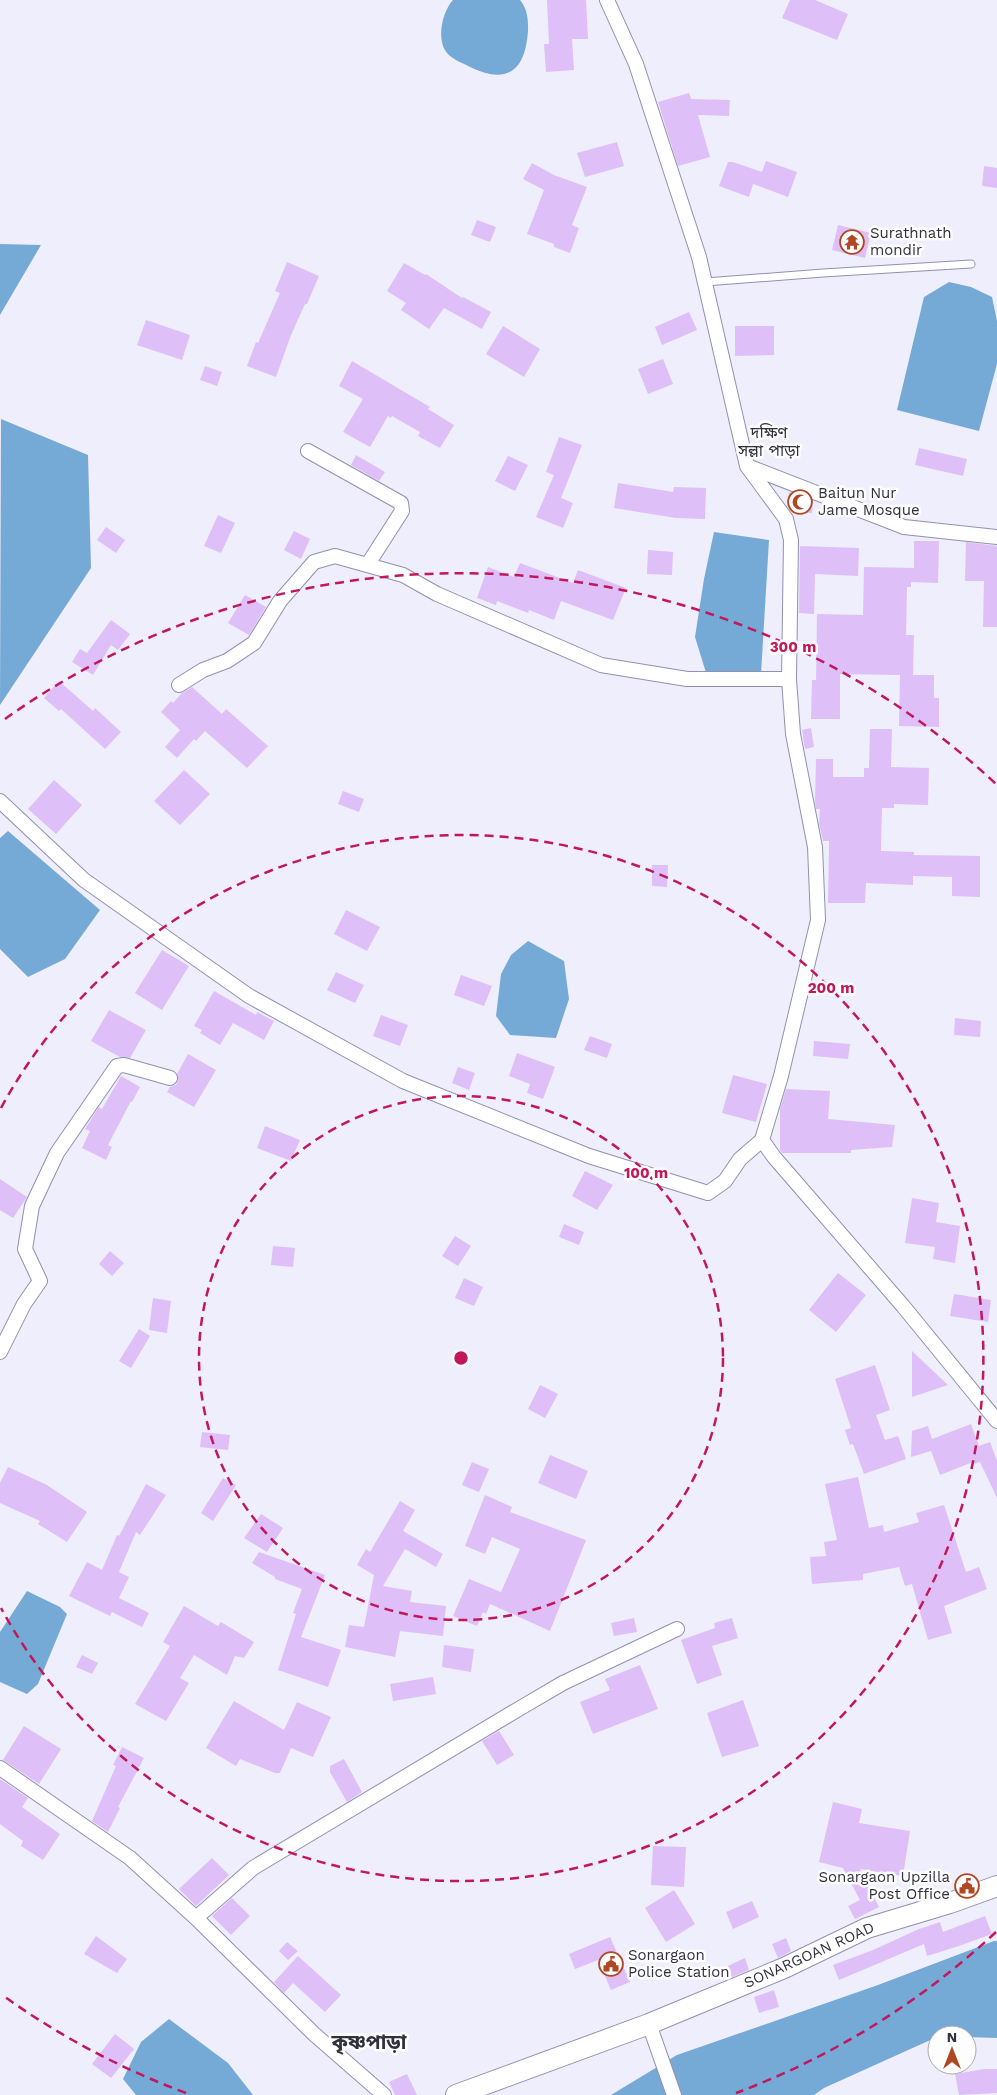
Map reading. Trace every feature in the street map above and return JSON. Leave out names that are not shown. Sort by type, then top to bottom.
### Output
[{"type":"main road","name":"SONARGOAN ROAD","points":[[456,2095],[652,2032],[867,1928],[950,1903],[997,1886]]},
{"type":"street","points":[[0,801],[84,880],[249,996],[403,1081],[588,1156],[708,1193],[725,1181],[740,1159],[762,1140],[781,1076],[818,920],[816,848],[792,734],[788,679],[791,540],[786,519],[747,466],[699,256],[636,64],[607,0]]},
{"type":"street","points":[[308,451],[401,504],[402,511],[368,564]]},
{"type":"street","points":[[747,466],[904,527],[997,537]]},
{"type":"street","points":[[179,686],[203,670],[227,661],[254,643],[280,601],[314,562],[335,556],[403,575],[437,594],[601,665],[686,679],[788,679]]},
{"type":"street","points":[[0,1352],[24,1304],[40,1280],[25,1249],[32,1206],[57,1153],[117,1066],[124,1065],[170,1078]]},
{"type":"street","points":[[762,1140],[774,1157],[902,1306],[997,1421]]},
{"type":"street","points":[[196,1918],[253,1868],[563,1683],[678,1629]]},
{"type":"street","points":[[0,1768],[130,1858],[196,1918],[314,2034],[384,2095]]},
{"type":"street","points":[[652,2032],[674,2095]]},
{"type":"lane","points":[[705,282],[971,264]]},
{"type":"water","points":[[453,0],[520,0],[527,14],[528,35],[524,52],[515,68],[508,73],[500,75],[481,72],[447,53],[441,34],[443,19]]},
{"type":"water","points":[[0,244],[41,245],[0,315]]},
{"type":"water","points":[[949,282],[971,287],[992,297],[997,321],[997,364],[979,431],[897,410],[924,297]]},
{"type":"water","points":[[1,419],[88,455],[91,568],[0,705]]},
{"type":"water","points":[[714,532],[769,540],[761,674],[707,676],[695,637]]},
{"type":"water","points":[[8,831],[100,910],[65,959],[28,977],[0,949],[0,838]]},
{"type":"water","points":[[528,941],[564,961],[569,999],[556,1038],[510,1035],[496,1016],[501,974],[511,955]]},
{"type":"water","points":[[27,1591],[60,1607],[67,1614],[38,1684],[27,1694],[0,1682],[0,1632]]},
{"type":"water","points":[[997,1941],[997,2038],[977,2037],[977,2025],[927,2025],[927,2042],[824,2088],[814,2095],[611,2095],[677,2055],[878,1985]]},
{"type":"water","points":[[169,2019],[228,2063],[253,2095],[136,2095],[123,2079],[141,2042]]},
{"type":"building","points":[[547,0],[586,0],[588,39],[572,39],[574,70],[546,72],[544,44],[549,44]]},
{"type":"building","points":[[790,0],[815,0],[848,14],[837,40],[782,18]]},
{"type":"building","points":[[689,93],[691,99],[730,100],[729,116],[698,115],[710,157],[678,166],[658,102]]},
{"type":"building","points":[[617,142],[624,166],[585,177],[577,153]]},
{"type":"building","points":[[766,161],[797,172],[788,197],[753,184],[749,197],[719,186],[728,162],[762,172]]},
{"type":"building","points":[[532,163],[554,175],[587,187],[572,225],[579,228],[570,253],[554,247],[554,244],[527,234],[544,190],[523,179]]},
{"type":"building","points":[[984,166],[997,168],[997,188],[982,186]]},
{"type":"building","points":[[477,220],[496,227],[490,242],[471,235]]},
{"type":"building","name":"Surathnath mondir","points":[[838,225],[871,233],[865,258],[832,250]]},
{"type":"building","points":[[287,262],[319,276],[291,335],[276,377],[247,366],[256,342],[258,343],[280,293],[275,291]]},
{"type":"building","points":[[404,263],[426,274],[462,298],[491,312],[482,329],[444,308],[429,329],[401,310],[406,303],[387,291]]},
{"type":"building","points":[[689,312],[697,330],[662,345],[655,327]]},
{"type":"building","points":[[146,320],[190,335],[182,360],[137,345]]},
{"type":"building","points":[[503,326],[540,349],[524,377],[486,354]]},
{"type":"building","points":[[735,326],[774,326],[774,355],[735,356]]},
{"type":"building","points":[[663,359],[673,384],[648,394],[638,369]]},
{"type":"building","points":[[352,361],[430,407],[428,409],[454,425],[440,448],[418,436],[420,432],[392,416],[391,418],[388,416],[370,447],[343,432],[363,399],[339,386]]},
{"type":"building","points":[[205,366],[222,372],[217,386],[200,380]]},
{"type":"building","points":[[559,437],[582,445],[561,498],[573,503],[563,528],[536,517],[554,475],[546,472]]},
{"type":"building","points":[[919,448],[967,459],[963,476],[915,465]]},
{"type":"building","points":[[356,455],[385,472],[379,481],[351,465]]},
{"type":"building","points":[[508,456],[528,465],[515,491],[495,481]]},
{"type":"building","points":[[618,483],[673,492],[674,487],[706,488],[705,519],[676,518],[614,508]]},
{"type":"building","name":"Baitun Nur Jame Mosque","points":[[789,492],[813,501],[812,513],[790,510],[787,505]]},
{"type":"building","points":[[218,515],[235,523],[221,553],[204,546]]},
{"type":"building","points":[[106,527],[125,540],[116,553],[97,540]]},
{"type":"building","points":[[294,531],[310,539],[301,559],[284,550]]},
{"type":"building","points":[[914,541],[939,541],[938,583],[911,582],[911,587],[907,587],[906,635],[914,635],[913,675],[934,675],[934,698],[939,698],[939,727],[899,726],[900,675],[840,674],[840,719],[811,719],[812,680],[816,680],[817,614],[863,615],[864,567],[914,568]]},
{"type":"building","points":[[966,542],[997,546],[997,627],[983,627],[984,581],[965,581]]},
{"type":"building","points":[[800,546],[859,548],[858,576],[815,574],[814,614],[799,613]]},
{"type":"building","points":[[648,550],[673,552],[672,575],[647,574]]},
{"type":"building","points":[[520,563],[573,583],[578,570],[626,588],[613,620],[561,601],[554,620],[529,610],[528,613],[497,601],[496,605],[477,598],[488,567],[514,577]]},
{"type":"building","points":[[245,595],[266,607],[249,635],[228,623]]},
{"type":"building","points":[[111,620],[130,634],[118,650],[111,645],[93,675],[72,662],[80,649],[87,653]]},
{"type":"building","points":[[59,681],[93,711],[95,708],[121,732],[105,749],[61,709],[59,711],[44,698]]},
{"type":"building","points":[[192,687],[222,714],[226,709],[268,746],[247,768],[205,731],[196,741],[194,739],[177,758],[165,747],[180,730],[161,712],[171,701],[173,703],[182,693]]},
{"type":"building","points":[[811,728],[814,747],[805,749],[802,730]]},
{"type":"building","points":[[870,729],[892,729],[891,767],[929,768],[928,805],[894,804],[894,808],[882,808],[881,851],[914,852],[914,855],[980,856],[980,897],[952,896],[952,877],[913,876],[913,885],[866,883],[865,903],[828,903],[829,841],[823,841],[819,823],[820,809],[816,809],[816,759],[833,759],[833,777],[864,777],[864,768],[869,768]]},
{"type":"building","points":[[184,770],[210,794],[180,825],[154,801]]},
{"type":"building","points":[[54,780],[82,805],[56,834],[28,809]]},
{"type":"building","points":[[343,791],[364,799],[359,812],[338,804]]},
{"type":"building","points":[[652,865],[668,865],[667,887],[652,886]]},
{"type":"building","points":[[346,910],[380,927],[367,951],[334,934]]},
{"type":"building","points":[[162,950],[189,966],[162,1010],[135,993]]},
{"type":"building","points":[[336,972],[364,985],[355,1003],[327,990]]},
{"type":"building","points":[[461,975],[492,986],[484,1006],[454,995]]},
{"type":"building","points":[[214,991],[256,1015],[257,1012],[274,1021],[264,1040],[233,1023],[220,1045],[200,1033],[202,1030],[194,1026]]},
{"type":"building","points":[[109,1010],[146,1030],[130,1058],[120,1057],[91,1041]]},
{"type":"building","points":[[381,1015],[408,1025],[400,1046],[373,1036]]},
{"type":"building","points":[[955,1018],[981,1021],[980,1037],[954,1035]]},
{"type":"building","points":[[590,1036],[612,1044],[607,1058],[584,1050]]},
{"type":"building","points":[[814,1041],[850,1044],[848,1059],[813,1056]]},
{"type":"building","points":[[517,1053],[555,1067],[543,1099],[527,1093],[530,1084],[509,1076]]},
{"type":"building","points":[[188,1054],[216,1070],[194,1107],[167,1092],[170,1087],[176,1085],[178,1081],[177,1074]]},
{"type":"building","points":[[458,1067],[475,1073],[469,1090],[452,1083]]},
{"type":"building","points":[[733,1075],[767,1084],[756,1122],[722,1113]]},
{"type":"building","points":[[121,1076],[140,1087],[108,1145],[112,1147],[106,1160],[82,1148],[90,1131],[85,1129],[99,1107],[102,1109]]},
{"type":"building","points":[[786,1089],[830,1091],[828,1119],[895,1125],[892,1147],[851,1150],[851,1153],[782,1153],[780,1150],[780,1109]]},
{"type":"building","points":[[265,1126],[300,1140],[291,1161],[257,1148]]},
{"type":"building","points":[[585,1171],[613,1185],[597,1210],[572,1196]]},
{"type":"building","points":[[0,1179],[27,1197],[13,1218],[0,1210]]},
{"type":"building","points":[[912,1198],[939,1203],[936,1222],[960,1226],[955,1263],[933,1259],[935,1247],[905,1243]]},
{"type":"building","points":[[564,1224],[584,1232],[579,1245],[559,1237]]},
{"type":"building","points":[[455,1236],[471,1246],[458,1266],[442,1256]]},
{"type":"building","points":[[273,1246],[295,1248],[293,1267],[271,1265]]},
{"type":"building","points":[[110,1251],[124,1263],[112,1276],[99,1264]]},
{"type":"building","points":[[838,1273],[866,1295],[836,1332],[809,1310]]},
{"type":"building","points":[[464,1278],[483,1287],[474,1306],[455,1298]]},
{"type":"building","points":[[954,1294],[991,1300],[988,1322],[950,1316]]},
{"type":"building","points":[[153,1298],[171,1301],[167,1333],[149,1330]]},
{"type":"building","points":[[139,1329],[150,1336],[131,1368],[119,1361]]},
{"type":"building","points":[[912,1351],[948,1385],[912,1397]]},
{"type":"building","points":[[875,1365],[890,1410],[876,1415],[885,1440],[898,1436],[906,1459],[864,1474],[853,1444],[850,1445],[845,1430],[851,1428],[835,1379]]},
{"type":"building","points":[[540,1385],[558,1394],[545,1418],[528,1409]]},
{"type":"building","points":[[971,1424],[979,1446],[990,1442],[997,1461],[997,1498],[980,1462],[974,1464],[973,1462],[940,1475],[931,1451],[911,1457],[912,1431],[928,1426],[932,1439]]},
{"type":"building","points":[[202,1432],[230,1435],[228,1450],[200,1447]]},
{"type":"building","points":[[550,1455],[588,1471],[576,1499],[538,1483]]},
{"type":"building","points":[[472,1462],[489,1469],[479,1492],[462,1485]]},
{"type":"building","points":[[8,1467],[47,1485],[87,1512],[67,1542],[38,1524],[40,1521],[0,1503],[0,1483]]},
{"type":"building","points":[[858,1477],[869,1528],[883,1525],[884,1532],[919,1522],[916,1513],[944,1505],[966,1572],[979,1567],[987,1589],[944,1606],[952,1633],[928,1640],[912,1584],[905,1586],[899,1567],[863,1574],[863,1580],[812,1584],[810,1557],[826,1556],[824,1542],[837,1540],[825,1484]]},
{"type":"building","points":[[223,1478],[236,1485],[213,1521],[201,1513]]},
{"type":"building","points":[[146,1484],[166,1495],[140,1535],[136,1532],[119,1572],[129,1577],[119,1598],[149,1613],[142,1627],[112,1612],[110,1616],[69,1596],[87,1562],[102,1570],[117,1535],[119,1536]]},
{"type":"building","points":[[485,1495],[512,1507],[510,1512],[586,1540],[550,1631],[490,1604],[486,1614],[483,1612],[477,1626],[453,1616],[469,1579],[501,1592],[520,1549],[492,1537],[485,1554],[465,1546]]},
{"type":"building","points":[[400,1501],[415,1510],[403,1531],[443,1554],[436,1567],[405,1549],[383,1586],[412,1591],[410,1602],[446,1606],[443,1636],[400,1631],[395,1657],[345,1647],[349,1625],[364,1627],[374,1575],[357,1565],[366,1549],[370,1552]]},
{"type":"building","points":[[261,1514],[283,1528],[267,1552],[244,1538]]},
{"type":"building","points":[[259,1552],[325,1575],[301,1637],[341,1650],[328,1687],[278,1670],[296,1614],[293,1613],[302,1589],[275,1579],[275,1577],[252,1563]]},
{"type":"building","points":[[184,1606],[218,1626],[221,1622],[254,1642],[244,1658],[235,1656],[227,1675],[194,1655],[180,1678],[189,1683],[166,1721],[135,1704],[170,1646],[163,1642]]},
{"type":"building","points":[[634,1618],[637,1632],[614,1636],[611,1623]]},
{"type":"building","points":[[732,1618],[738,1638],[712,1646],[722,1675],[697,1684],[681,1640],[715,1628],[714,1623]]},
{"type":"building","points":[[444,1645],[474,1649],[471,1672],[442,1667]]},
{"type":"building","points":[[82,1655],[98,1663],[92,1674],[76,1667]]},
{"type":"building","points":[[640,1665],[658,1709],[593,1734],[580,1702],[610,1690],[605,1679]]},
{"type":"building","points":[[433,1677],[436,1694],[393,1701],[390,1684]]},
{"type":"building","points":[[743,1700],[759,1746],[722,1757],[707,1713]]},
{"type":"building","points":[[234,1701],[284,1730],[297,1702],[331,1717],[313,1757],[291,1748],[280,1773],[275,1773],[240,1759],[236,1766],[206,1748]]},
{"type":"building","points":[[24,1726],[61,1749],[39,1784],[3,1760]]},
{"type":"building","points":[[499,1731],[514,1755],[497,1765],[482,1741]]},
{"type":"building","points":[[122,1747],[144,1758],[118,1807],[120,1808],[108,1832],[92,1821],[116,1766],[113,1765]]},
{"type":"building","points":[[344,1759],[362,1792],[347,1802],[330,1772],[330,1766]]},
{"type":"building","points":[[0,1779],[28,1798],[22,1807],[60,1834],[43,1860],[21,1846],[23,1841],[0,1824]]},
{"type":"building","points":[[833,1802],[862,1809],[859,1823],[910,1831],[903,1876],[860,1869],[879,1907],[855,1919],[848,1906],[860,1900],[843,1868],[819,1862]]},
{"type":"building","points":[[653,1846],[686,1847],[684,1887],[651,1885]]},
{"type":"building","points":[[212,1858],[229,1875],[196,1906],[179,1889]]},
{"type":"building","points":[[674,1890],[695,1924],[666,1942],[645,1908]]},
{"type":"building","points":[[232,1898],[250,1916],[231,1935],[212,1916]]},
{"type":"building","points":[[752,1901],[759,1917],[733,1929],[726,1912]]},
{"type":"building","points":[[985,1916],[992,1934],[959,1946],[927,1956],[924,1944],[839,1980],[833,1965],[940,1922],[943,1932]]},
{"type":"building","points":[[96,1936],[127,1959],[117,1973],[84,1954]]},
{"type":"building","name":"Sonargaon Police Station","points":[[610,1937],[630,1982],[611,1990],[598,1960],[575,1969],[569,1954]]},
{"type":"building","points":[[786,1938],[791,1951],[778,1958],[772,1944]]},
{"type":"building","points":[[287,1942],[298,1951],[288,1960],[279,1951]]},
{"type":"building","points":[[298,1956],[341,1995],[325,2012],[293,1983],[284,1993],[274,1982]]},
{"type":"building","points":[[745,1958],[749,1970],[732,1977],[728,1966]]},
{"type":"building","points":[[774,1990],[779,2007],[759,2013],[754,1997]]},
{"type":"building","points":[[115,2034],[134,2049],[111,2078],[92,2064]]},
{"type":"building","points":[[997,2069],[997,2093],[959,2095],[955,2075],[977,2075],[977,2070]]},
{"type":"building","points":[[407,2074],[417,2095],[395,2095],[389,2082]]},
{"type":"place","name":"Surathnath mondir","points":[[852,242]]},
{"type":"place","name":"Baitun Nur Jame Mosque","points":[[800,502]]},
{"type":"place","name":"Sonargaon Upzilla Post Office","points":[[967,1886]]},
{"type":"place","name":"Sonargaon Police Station","points":[[611,1964]]},
{"type":"district","name":"দক্ষিণ সল্লা পাড়া","points":[[769,441]]},
{"type":"district","name":"কৃষ্ণপাড়া","points":[[369,2042]]}]
